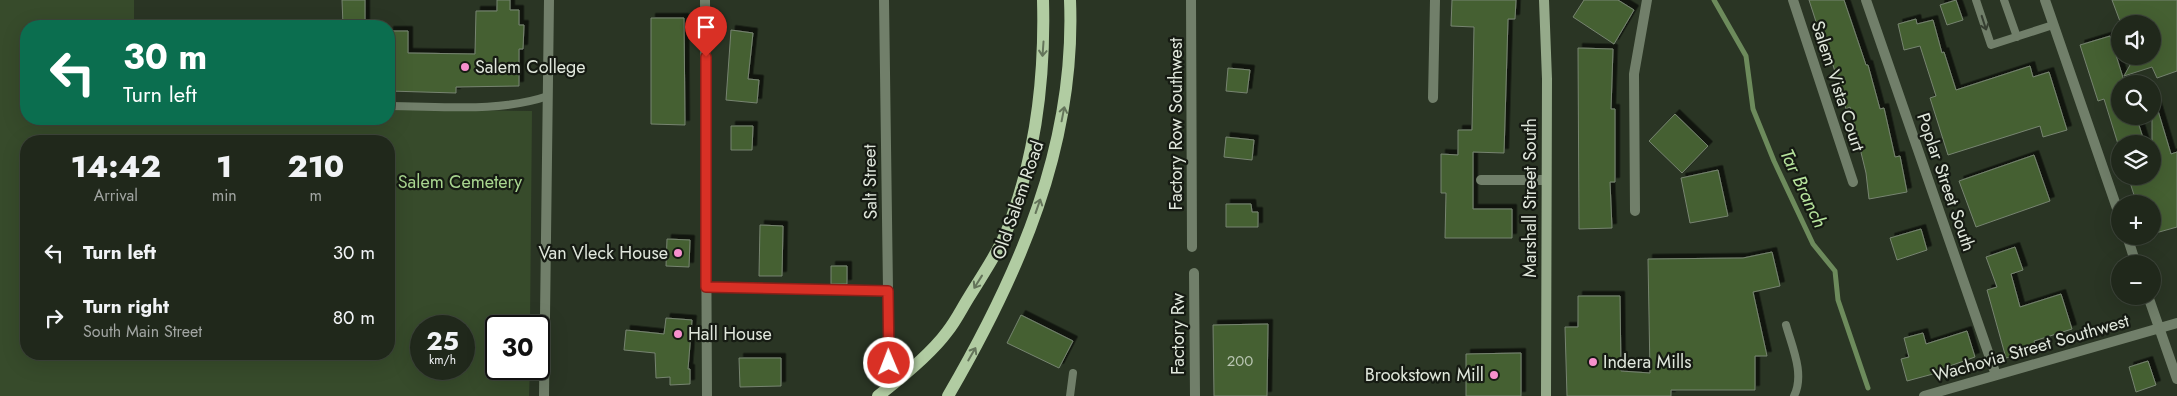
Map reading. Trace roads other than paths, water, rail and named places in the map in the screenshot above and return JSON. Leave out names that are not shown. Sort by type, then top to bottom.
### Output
[{"type":"main road","name":"Old Salem Road","points":[[878,396],[901,378],[947,332],[987,268],[1012,218],[1029,156],[1038,113],[1044,30],[1043,0]]},
{"type":"main road","name":"Old Salem Road","points":[[948,396],[980,340],[1015,268],[1053,162],[1065,103],[1072,29],[1070,0]]},
{"type":"main road","name":"Marshall Street South","points":[[1544,0],[1547,80],[1546,396]]},
{"type":"street","points":[[705,0],[707,396]]},
{"type":"street","name":"Salt Street","points":[[884,0],[889,363]]},
{"type":"street","name":"Factory Row Southwest","points":[[1191,0],[1192,247]]},
{"type":"street","points":[[1433,98],[1435,0]]},
{"type":"street","points":[[1635,211],[1634,74],[1647,0]]},
{"type":"street","name":"Salem Vista Court","points":[[1793,0],[1852,182]]},
{"type":"street","name":"Poplar Street South","points":[[1866,0],[1996,375]]},
{"type":"street","points":[[2045,0],[2112,195]]},
{"type":"street","points":[[544,396],[549,3]]},
{"type":"street","points":[[1481,180],[1546,180]]},
{"type":"street","name":"Factory Rw","points":[[1194,273],[1195,396]]},
{"type":"street","points":[[2151,305],[2177,379]]},
{"type":"street","name":"Wachovia Street Southwest","points":[[1924,396],[2177,323]]},
{"type":"lane","points":[[1976,0],[1991,45],[2053,25]]},
{"type":"lane","points":[[2004,0],[2017,37]]},
{"type":"lane","points":[[395,106],[505,106],[527,103],[548,96]]},
{"type":"lane","points":[[706,287],[888,291]]},
{"type":"lane","points":[[1786,325],[1798,367],[1798,388],[1794,396]]},
{"type":"lane","points":[[1070,396],[1073,373]]},
{"type":"waterway","name":"Tar Branch","points":[[1714,0],[1746,56],[1753,109],[1774,161],[1813,244],[1835,271],[1838,300],[1868,388]]},
{"type":"place","name":"Salem College","points":[[465,67]]},
{"type":"place","name":"Van Vleck House","points":[[678,253]]},
{"type":"place","name":"Hall House","points":[[678,334]]},
{"type":"place","name":"Indera Mills","points":[[1593,362]]},
{"type":"place","name":"Brookstown Mill","points":[[1494,375]]},
{"type":"park label","name":"Salem Cemetery","points":[[460,182]]}]
